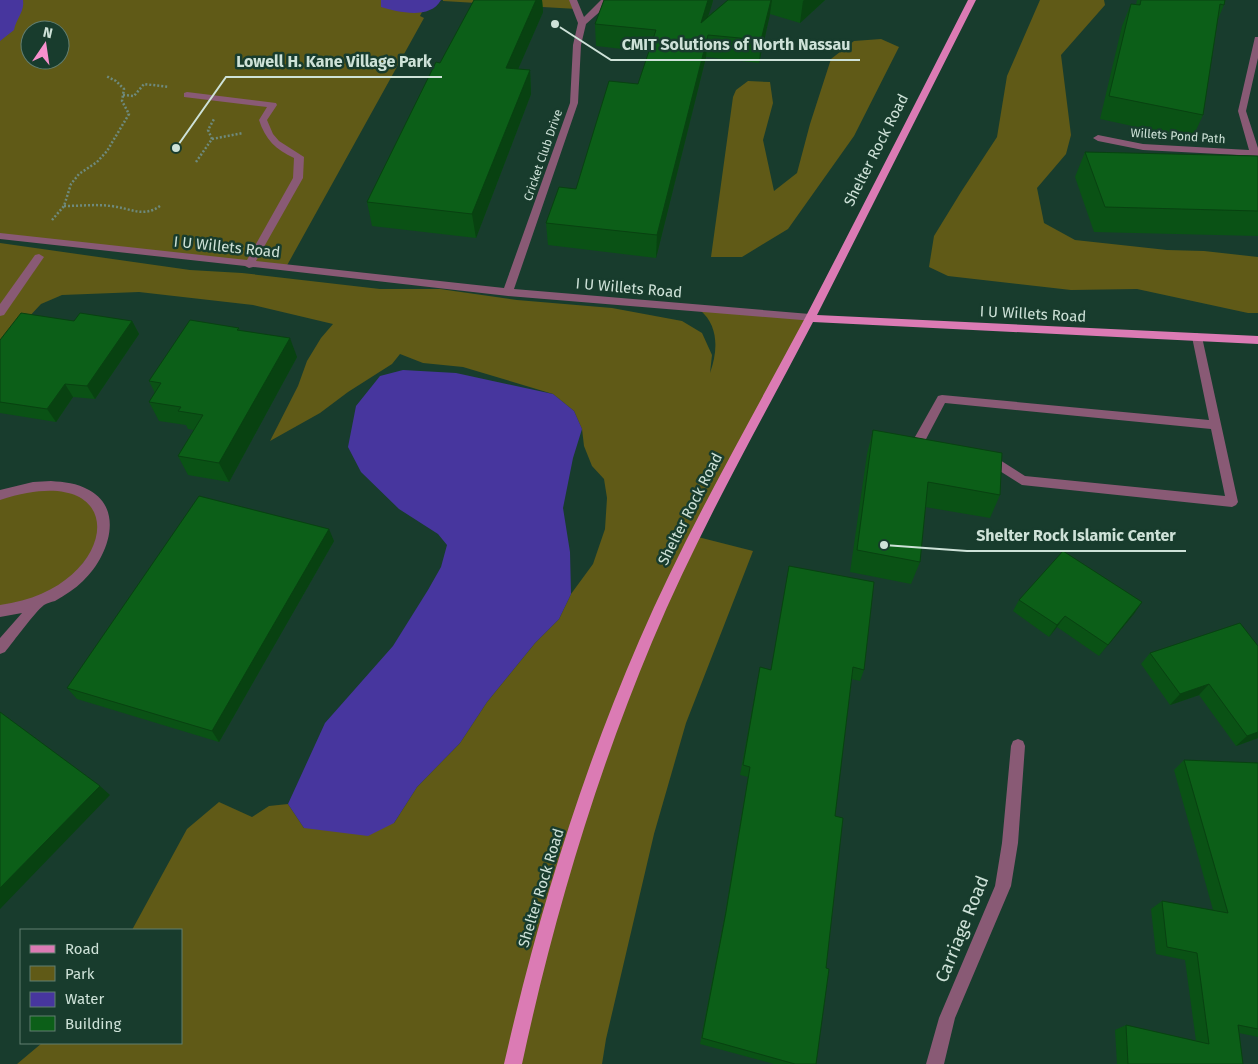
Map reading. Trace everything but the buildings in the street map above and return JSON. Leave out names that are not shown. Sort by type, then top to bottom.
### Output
[{"type":"main road","name":"Shelter Rock Road","points":[[513,1064],[528,996],[563,865],[626,688],[693,536],[810,318],[972,0]]},
{"type":"main road","name":"I U Willets Road","points":[[810,318],[1258,340]]},
{"type":"street","points":[[574,0],[582,23],[604,2],[609,0]]},
{"type":"street","name":"Cricket Club Drive","points":[[508,292],[569,118],[576,90],[577,45],[582,23]]},
{"type":"street","points":[[1256,153],[1242,112],[1258,39]]},
{"type":"street","points":[[187,95],[273,105],[262,120],[267,134],[281,149],[299,157],[298,178],[248,265]]},
{"type":"street","name":"Willets Pond Path","points":[[1098,138],[1143,147],[1256,153]]},
{"type":"street","name":"I U Willets Road","points":[[0,236],[248,265],[508,292],[810,318]]},
{"type":"street","points":[[0,312],[39,257]]},
{"type":"street","points":[[975,454],[985,456],[1022,480],[1232,502],[1197,337]]},
{"type":"street","points":[[937,448],[918,444],[942,399],[1216,425]]},
{"type":"street","points":[[0,495],[38,484],[61,485],[82,491],[96,503],[103,519],[103,538],[94,558],[80,576],[61,591],[38,603],[14,610],[0,611]]},
{"type":"street","points":[[0,648],[38,603]]},
{"type":"street","name":"Carriage Road","points":[[936,1064],[947,1018],[1003,886],[1010,843],[1018,746]]},
{"type":"path","points":[[52,221],[64,206],[71,184],[79,174],[97,162],[107,151],[129,114],[122,101],[124,89],[116,81],[106,76]]},
{"type":"path","points":[[123,95],[134,96],[144,84],[186,89],[187,95]]},
{"type":"path","points":[[212,139],[208,130],[228,100]]},
{"type":"path","points":[[196,162],[212,139],[265,129]]},
{"type":"path","points":[[64,206],[112,206],[142,213],[152,212],[160,206]]},
{"type":"green space","points":[[13,0],[381,0],[408,12],[422,12],[420,16],[424,18],[285,269],[0,236],[0,13]]},
{"type":"green space","points":[[443,0],[574,0],[577,9],[443,1]]},
{"type":"green space","points":[[1040,0],[1104,0],[1105,5],[1061,55],[1071,135],[1066,154],[1037,188],[1044,223],[1075,240],[1258,257],[1258,313],[1248,313],[1137,289],[1071,290],[948,276],[929,267],[934,236],[997,137],[1007,76]]},
{"type":"green space","points":[[881,39],[899,47],[854,136],[788,229],[742,257],[711,257],[733,97],[736,90],[748,81],[770,82],[773,103],[763,140],[774,191],[797,173],[810,124],[831,59],[854,41]]},
{"type":"green space","points":[[0,243],[190,270],[242,273],[380,289],[440,289],[517,300],[612,308],[682,321],[702,333],[712,355],[710,373],[715,348],[714,331],[706,316],[700,310],[810,318],[694,536],[753,551],[686,723],[654,834],[606,1039],[602,1064],[17,1064],[41,1044],[182,1044],[182,929],[133,929],[187,829],[219,802],[252,817],[269,806],[288,804],[304,828],[394,823],[417,787],[460,743],[487,702],[535,643],[559,619],[571,594],[593,564],[605,529],[607,498],[604,479],[592,466],[584,446],[582,429],[574,411],[553,394],[463,367],[423,363],[400,354],[392,364],[348,392],[320,413],[270,441],[298,386],[307,361],[321,338],[333,324],[253,305],[139,292],[62,295],[41,304],[0,351]]},
{"type":"green space","points":[[61,485],[96,503],[103,538],[61,591],[0,611],[0,495]]},
{"type":"water","points":[[0,0],[23,0],[23,4],[14,30],[0,41]]},
{"type":"water","points":[[381,0],[441,0],[429,10],[413,13],[381,7]]},
{"type":"water","points":[[403,370],[456,373],[553,394],[574,411],[582,429],[573,458],[563,508],[570,552],[571,594],[559,619],[535,643],[487,702],[460,743],[417,787],[394,823],[368,836],[304,828],[288,804],[325,723],[393,646],[441,567],[447,545],[438,534],[399,509],[361,472],[348,447],[356,406],[380,376]]},
{"type":"place","name":"CMIT Solutions of North Nassau","points":[[555,24]]},
{"type":"place","name":"Lowell H. Kane Village Park","points":[[176,148]]},
{"type":"place","name":"Shelter Rock Islamic Center","points":[[884,545]]}]
